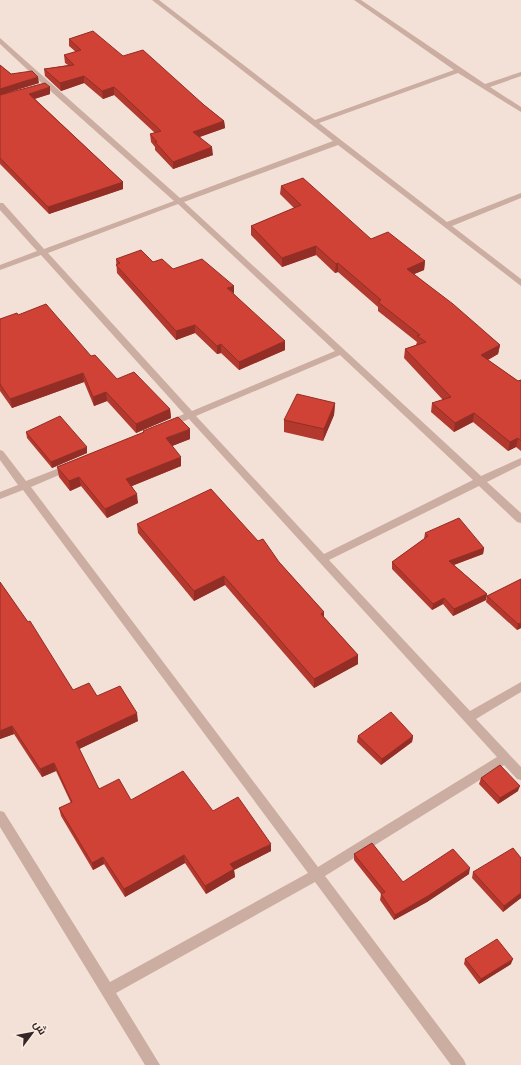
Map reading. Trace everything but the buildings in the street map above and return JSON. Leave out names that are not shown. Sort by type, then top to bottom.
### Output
[{"type":"street","points":[[155,0],[521,283]]},
{"type":"street","points":[[357,0],[459,70],[521,110]]},
{"type":"street","points":[[0,40],[44,86],[179,201],[521,519]]},
{"type":"street","points":[[313,123],[459,70]]},
{"type":"street","points":[[485,86],[521,74]]},
{"type":"street","points":[[0,268],[338,142]]},
{"type":"street","points":[[446,225],[521,195]]},
{"type":"street","points":[[0,205],[190,415],[521,775]]},
{"type":"street","points":[[161,428],[340,352]]},
{"type":"street","points":[[0,454],[459,1065]]},
{"type":"street","points":[[322,559],[521,461]]},
{"type":"street","points":[[0,496],[82,462]]},
{"type":"street","points":[[468,718],[521,686]]},
{"type":"street","points":[[107,991],[316,875],[506,758]]},
{"type":"street","points":[[0,816],[153,1065]]}]
